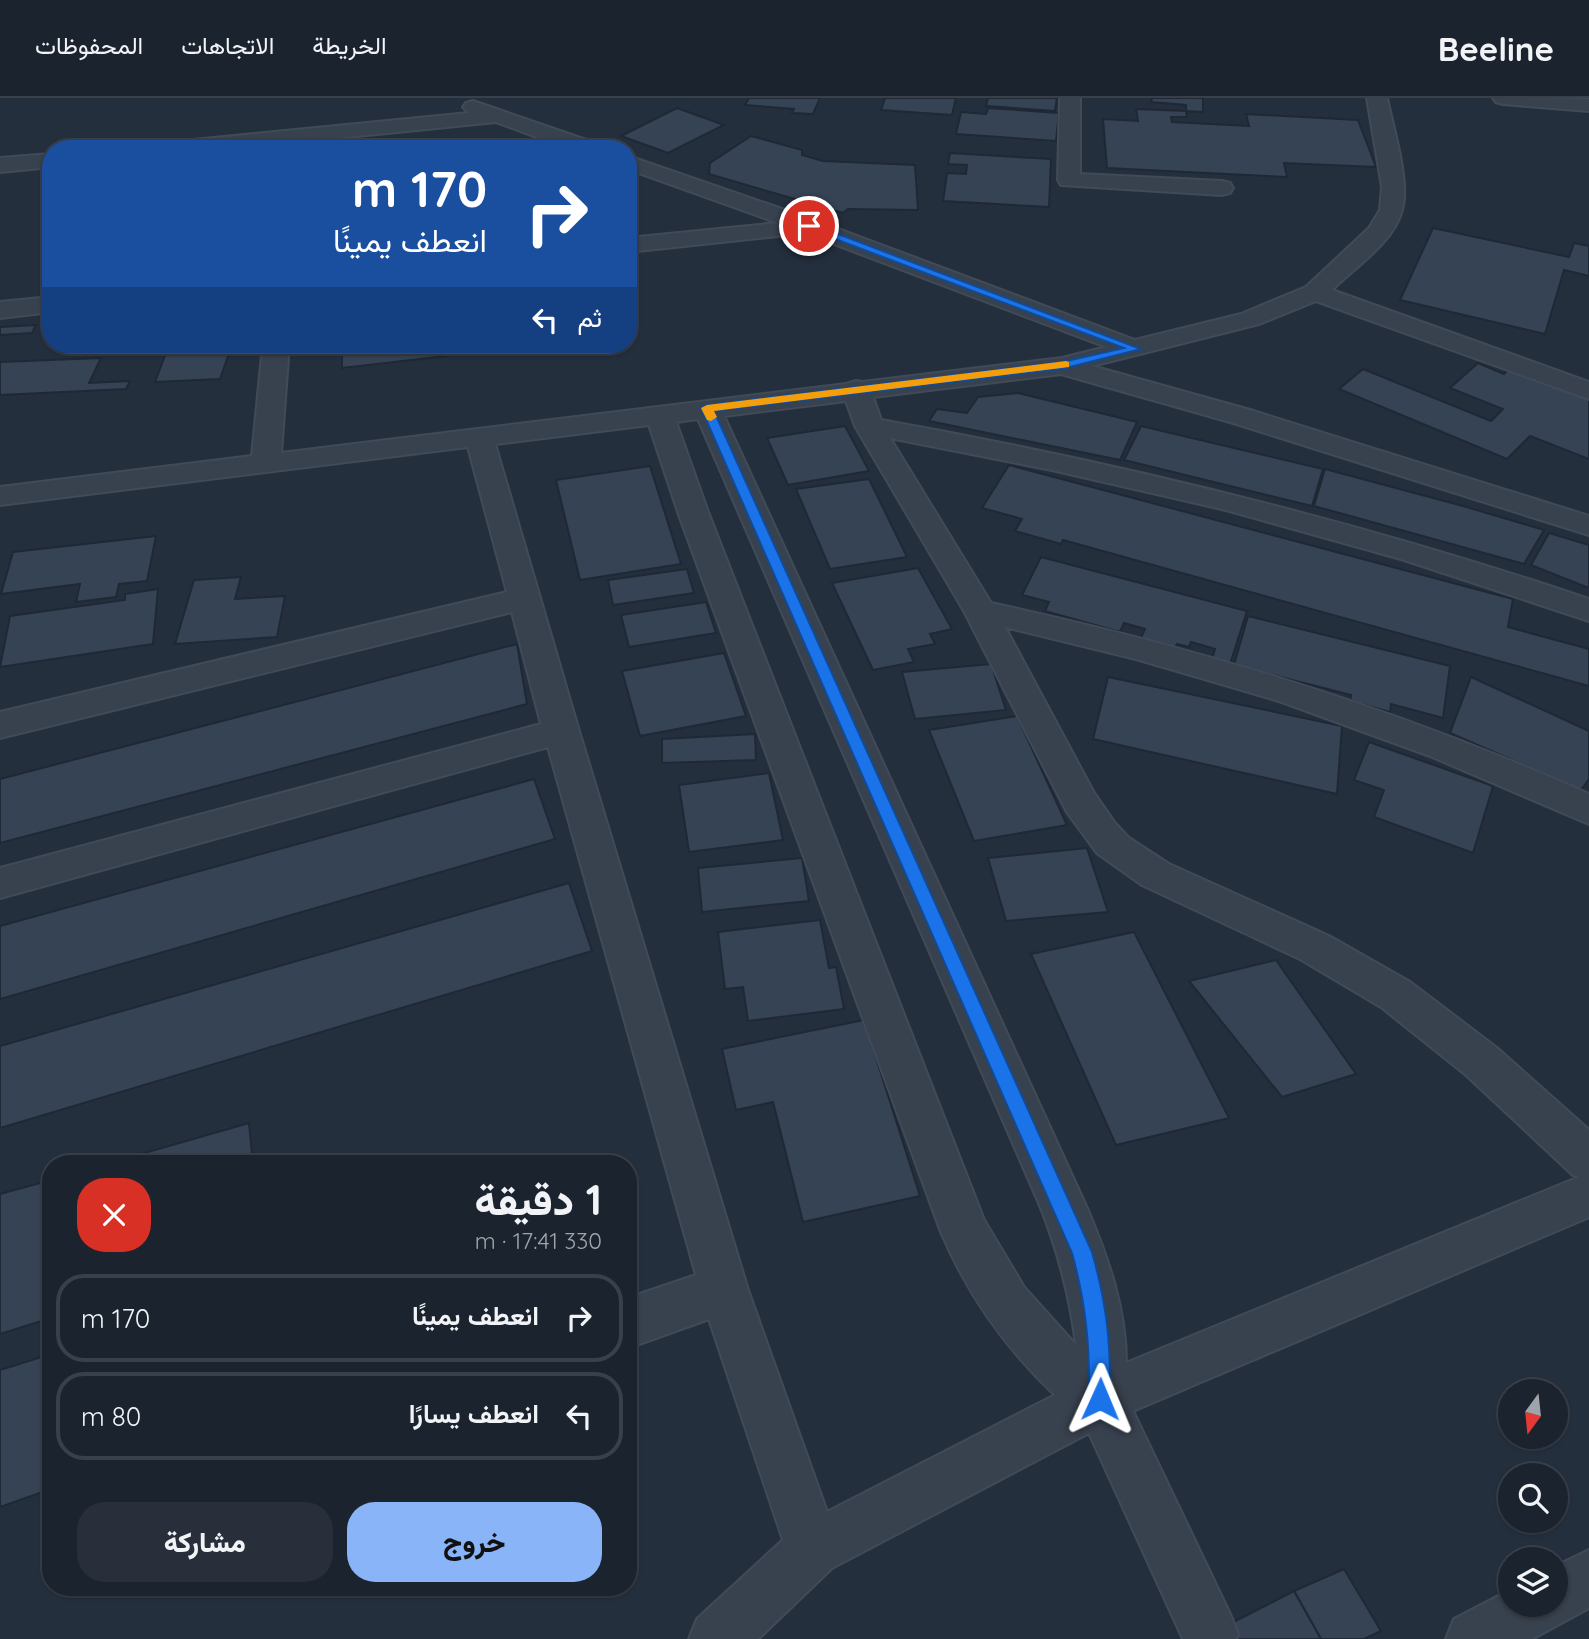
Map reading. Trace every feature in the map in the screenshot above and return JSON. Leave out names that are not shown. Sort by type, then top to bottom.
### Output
[{"type":"street","points":[[447,98],[565,140]]},
{"type":"street","points":[[1070,98],[1069,180],[1222,188]]},
{"type":"street","points":[[0,496],[856,389],[1062,366],[1250,318],[1315,292],[1379,232],[1391,210],[1393,187],[1377,98]]},
{"type":"street","points":[[1503,98],[1589,105]]},
{"type":"street","points":[[254,140],[497,116]]},
{"type":"street","points":[[0,165],[42,161]]},
{"type":"street","points":[[637,165],[809,226],[1135,349]]},
{"type":"street","points":[[637,244],[809,226]]},
{"type":"street","points":[[1315,292],[1589,391]]},
{"type":"street","points":[[0,310],[42,305]]},
{"type":"street","points":[[266,463],[275,354]]},
{"type":"street","points":[[1062,366],[1240,416],[1479,489],[1589,526]]},
{"type":"street","points":[[856,389],[869,426],[980,611],[1094,825],[1115,847],[1140,866],[1169,882],[1291,936],[1365,975],[1440,1024],[1589,1160]]},
{"type":"street","points":[[707,408],[1082,1252],[1096,1312],[1101,1349],[1100,1399],[1210,1634]]},
{"type":"street","points":[[660,415],[692,512],[965,1233],[1005,1304],[1063,1370],[1100,1399]]},
{"type":"street","points":[[869,426],[1035,457],[1258,509],[1474,570],[1589,610]]},
{"type":"street","points":[[479,436],[523,599],[724,1290],[813,1549]]},
{"type":"street","points":[[0,725],[523,599]]},
{"type":"street","points":[[980,611],[1146,650],[1372,720],[1535,784],[1589,810]]},
{"type":"street","points":[[0,883],[561,731]]},
{"type":"street","points":[[717,1639],[813,1549],[1100,1399],[1589,1195]]},
{"type":"street","points":[[637,1320],[724,1290]]},
{"type":"street","points":[[1568,1589],[1589,1578]]},
{"type":"street","points":[[1474,1639],[1516,1617]]},
{"type":"building","points":[[749,98],[820,98],[813,114],[792,113],[794,109],[745,105]]},
{"type":"building","points":[[885,98],[956,98],[952,115],[881,110]]},
{"type":"building","points":[[988,98],[1057,98],[1055,111],[986,106]]},
{"type":"building","points":[[1152,98],[1203,98],[1203,112],[1186,111],[1186,105],[1151,102]]},
{"type":"building","points":[[677,108],[724,125],[668,153],[621,136]]},
{"type":"building","points":[[988,108],[1059,113],[1056,141],[956,134],[961,112],[986,114]]},
{"type":"building","points":[[1136,109],[1186,111],[1187,117],[1171,117],[1172,122],[1249,126],[1246,114],[1358,120],[1376,167],[1284,163],[1287,177],[1107,168],[1103,119],[1138,121]]},
{"type":"building","points":[[751,136],[802,150],[802,155],[823,161],[915,165],[918,210],[848,209],[843,213],[709,174],[710,163]]},
{"type":"building","points":[[950,153],[1051,159],[1049,207],[943,201],[947,173],[966,174],[967,165],[948,164]]},
{"type":"building","points":[[1433,228],[1569,257],[1574,243],[1589,246],[1589,276],[1564,270],[1545,334],[1400,300]]},
{"type":"building","points":[[36,325],[32,333],[0,335],[0,327]]},
{"type":"building","points":[[166,354],[229,354],[220,379],[155,382]]},
{"type":"building","points":[[342,354],[446,354],[446,356],[342,368]]},
{"type":"building","points":[[101,358],[89,383],[130,381],[126,389],[0,395],[0,362]]},
{"type":"building","points":[[1478,363],[1504,374],[1509,369],[1589,399],[1589,459],[1530,436],[1507,459],[1339,389],[1363,369],[1491,421],[1503,409],[1450,388]]},
{"type":"building","points":[[1018,393],[1137,422],[1120,460],[929,421],[937,409],[967,413],[978,397]]},
{"type":"building","points":[[845,426],[869,471],[788,485],[767,438]]},
{"type":"building","points":[[1141,426],[1323,469],[1312,506],[1124,460]]},
{"type":"building","points":[[1009,465],[1513,599],[1508,627],[1589,649],[1589,686],[1063,540],[1061,544],[1015,531],[1022,519],[982,508]]},
{"type":"building","points":[[650,466],[681,564],[580,580],[556,480]]},
{"type":"building","points":[[1325,469],[1544,530],[1524,564],[1314,506]]},
{"type":"building","points":[[869,479],[907,557],[830,569],[796,489]]},
{"type":"building","points":[[1549,533],[1589,545],[1589,588],[1531,565]]},
{"type":"building","points":[[156,536],[147,581],[119,584],[116,597],[76,602],[80,584],[1,594],[13,552]]},
{"type":"building","points":[[1041,557],[1247,611],[1230,664],[1212,659],[1215,649],[1191,642],[1189,647],[1177,644],[1174,649],[1140,640],[1145,629],[1124,623],[1120,632],[1045,611],[1049,602],[1022,595]]},
{"type":"building","points":[[918,568],[952,629],[930,634],[935,644],[908,649],[914,662],[873,670],[832,583]]},
{"type":"building","points":[[687,569],[694,593],[613,605],[608,580]]},
{"type":"building","points":[[241,577],[235,599],[285,596],[277,637],[175,644],[194,580]]},
{"type":"building","points":[[158,589],[153,644],[0,667],[10,616],[125,600],[125,594]]},
{"type":"building","points":[[706,602],[716,633],[629,647],[621,615]]},
{"type":"building","points":[[1248,616],[1450,666],[1443,718],[1391,704],[1390,712],[1350,701],[1351,695],[1234,665]]},
{"type":"building","points":[[517,644],[527,704],[0,843],[0,779]]},
{"type":"building","points":[[724,653],[746,716],[640,736],[622,671]]},
{"type":"building","points":[[991,664],[1006,710],[915,719],[902,672]]},
{"type":"building","points":[[1108,677],[1342,726],[1337,794],[1093,739]]},
{"type":"building","points":[[1471,677],[1589,731],[1589,779],[1581,790],[1450,733]]},
{"type":"building","points":[[1017,716],[1067,825],[974,841],[929,730]]},
{"type":"building","points":[[755,734],[756,760],[662,763],[662,739]]},
{"type":"building","points":[[1369,742],[1493,786],[1473,853],[1374,817],[1384,790],[1354,780]]},
{"type":"building","points":[[769,773],[783,840],[689,852],[679,785]]},
{"type":"building","points":[[534,779],[555,839],[0,999],[0,926]]},
{"type":"building","points":[[1087,848],[1108,912],[1006,921],[988,858]]},
{"type":"building","points":[[802,858],[809,901],[702,912],[698,868]]},
{"type":"building","points":[[569,883],[592,951],[0,1128],[0,1046]]},
{"type":"building","points":[[820,920],[829,968],[836,967],[844,1009],[748,1021],[743,987],[725,989],[718,932]]},
{"type":"building","points":[[1134,932],[1229,1118],[1116,1145],[1031,954]]},
{"type":"building","points":[[1276,960],[1356,1074],[1282,1097],[1189,981]]},
{"type":"building","points":[[864,1020],[920,1196],[803,1222],[773,1102],[736,1110],[722,1049]]},
{"type":"building","points":[[249,1123],[252,1155],[137,1155]]},
{"type":"building","points":[[42,1182],[42,1321],[0,1334],[0,1194]]},
{"type":"building","points":[[42,1357],[42,1492],[0,1507],[0,1370]]},
{"type":"building","points":[[1344,1569],[1381,1631],[1364,1639],[1321,1639],[1294,1591]]},
{"type":"building","points":[[1294,1591],[1321,1639],[1199,1639],[1210,1634]]},
{"type":"slow traffic","points":[[711,417],[707,408],[1066,365]]},
{"type":"route","points":[[809,226],[1135,349],[1062,366],[707,408],[1082,1252],[1095,1299],[1101,1349],[1100,1399]]}]
